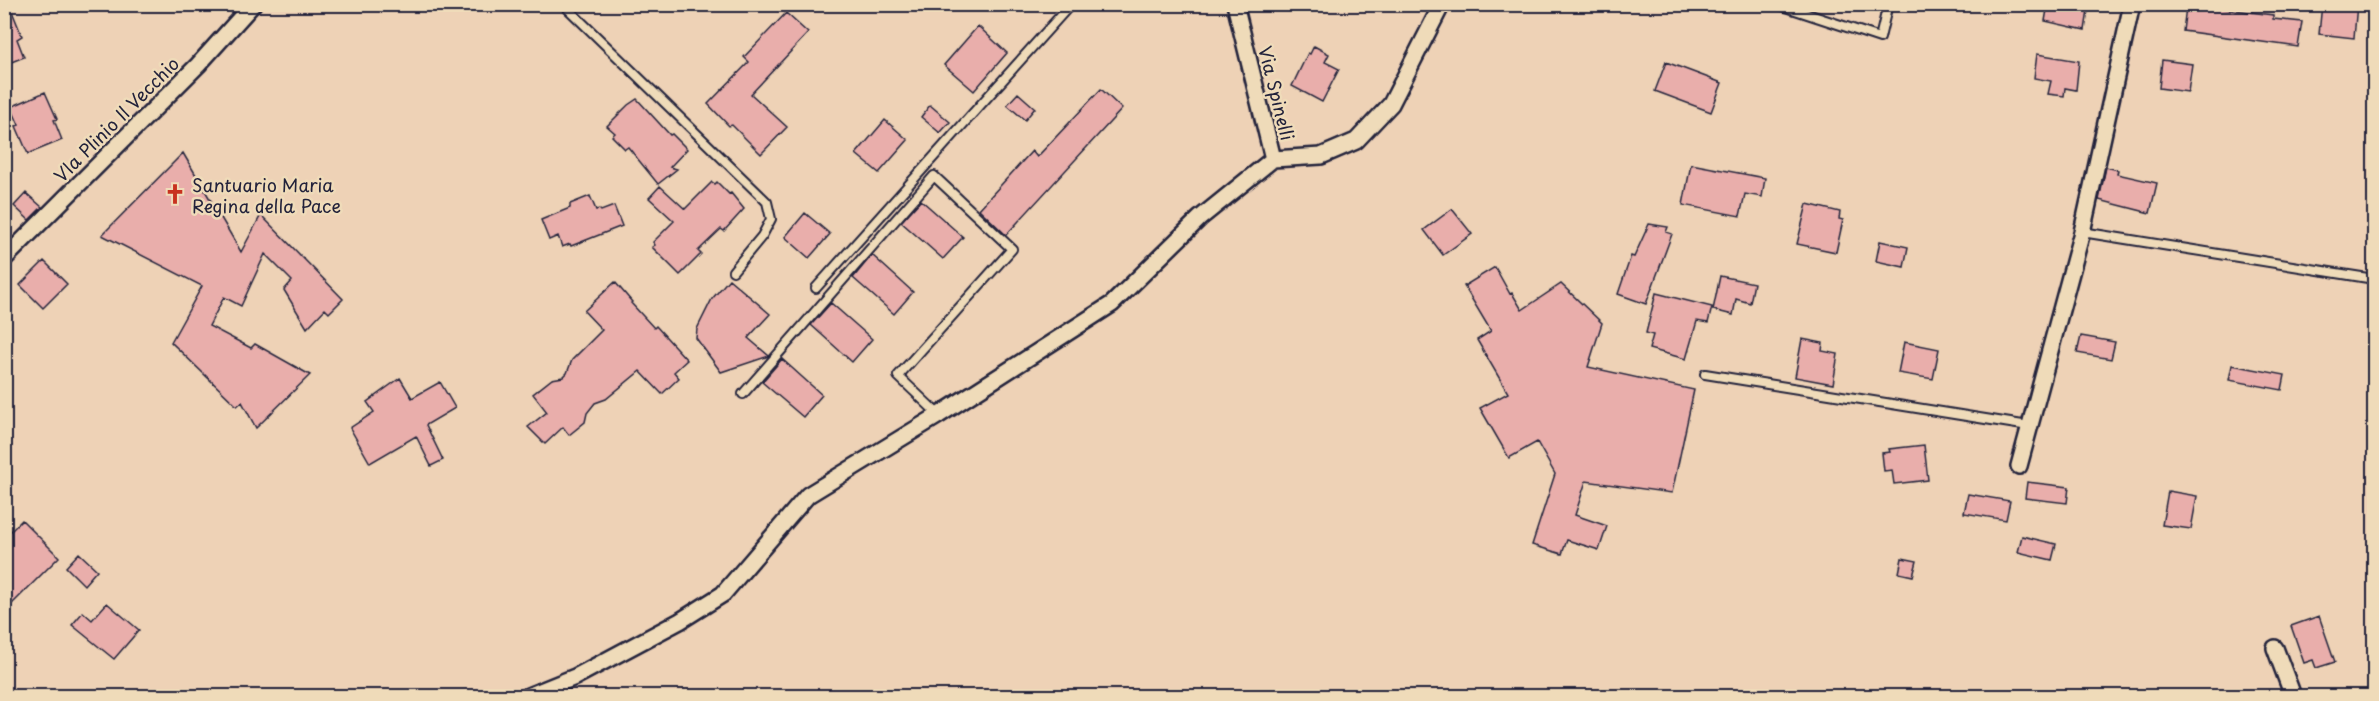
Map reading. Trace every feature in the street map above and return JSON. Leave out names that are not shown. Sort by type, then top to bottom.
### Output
[{"type":"street","name":"VIa Plinio Il Vecchio","points":[[4,259],[198,65],[253,4]]},
{"type":"street","name":"Via Spinelli","points":[[1235,4],[1273,159],[1321,156],[1356,141],[1391,104],[1442,4]]},
{"type":"street","points":[[2019,466],[2082,232],[2132,4]]},
{"type":"street","points":[[528,696],[575,677],[680,621],[723,594],[808,495],[939,415],[1112,304],[1200,219],[1273,159]]},
{"type":"street","points":[[2275,648],[2292,696]]},
{"type":"lane","points":[[563,4],[767,202],[771,219],[762,236],[733,271]]},
{"type":"lane","points":[[816,288],[1071,4]]},
{"type":"lane","points":[[1777,4],[1880,38],[1888,4]]},
{"type":"lane","points":[[743,394],[934,176],[1012,249],[898,376],[939,415]]},
{"type":"lane","points":[[2082,232],[2374,279]]},
{"type":"lane","points":[[1705,374],[2029,426]]},
{"type":"building","points":[[4,4],[9,4],[22,36],[17,39],[24,57],[4,65]]},
{"type":"building","points":[[2048,4],[2089,4],[2085,30],[2045,21]]},
{"type":"building","points":[[2322,4],[2357,4],[2354,38],[2319,34]]},
{"type":"building","points":[[2202,6],[2273,15],[2273,19],[2302,22],[2298,47],[2183,31],[2186,7],[2201,9]]},
{"type":"building","points":[[786,13],[808,33],[751,94],[787,127],[761,154],[708,104],[749,62],[744,57]]},
{"type":"building","points":[[978,26],[1007,53],[974,91],[944,65]]},
{"type":"building","points":[[1314,46],[1329,54],[1325,62],[1339,69],[1322,102],[1292,86],[1308,53],[1310,54]]},
{"type":"building","points":[[2037,54],[2079,61],[2076,90],[2065,88],[2064,96],[2048,94],[2051,81],[2034,78]]},
{"type":"building","points":[[2162,60],[2192,64],[2188,92],[2159,88]]},
{"type":"building","points":[[1666,62],[1722,83],[1711,112],[1655,91]]},
{"type":"building","points":[[1101,89],[1122,109],[1006,235],[979,209],[1032,151],[1037,157]]},
{"type":"building","points":[[45,92],[57,119],[54,120],[62,140],[28,154],[11,107]]},
{"type":"building","points":[[1018,93],[1035,108],[1025,120],[1007,105]]},
{"type":"building","points":[[637,99],[670,135],[672,134],[687,149],[670,167],[677,169],[658,184],[628,147],[625,149],[612,136],[615,133],[607,126]]},
{"type":"building","points":[[930,105],[950,122],[940,133],[921,117]]},
{"type":"building","points":[[885,120],[908,140],[879,173],[856,154]]},
{"type":"building","points":[[183,153],[241,252],[261,215],[343,299],[329,313],[325,309],[307,328],[284,290],[292,281],[265,254],[241,306],[224,297],[209,326],[251,348],[255,344],[310,375],[256,428],[242,402],[237,406],[171,342],[202,286],[102,235]]},
{"type":"building","points":[[1691,164],[1765,178],[1762,197],[1745,194],[1740,216],[1683,205]]},
{"type":"building","points":[[2106,167],[2118,170],[2117,174],[2157,183],[2150,213],[2099,200]]},
{"type":"building","points":[[712,182],[715,184],[717,182],[729,194],[731,193],[744,209],[724,231],[721,229],[698,251],[701,254],[680,275],[652,247],[655,245],[653,242],[674,221],[649,198],[660,186],[685,209]]},
{"type":"building","points":[[26,193],[42,207],[29,220],[14,206]]},
{"type":"building","points":[[590,196],[596,210],[601,211],[614,206],[622,226],[571,246],[570,244],[562,247],[558,236],[549,240],[541,220],[570,208],[570,204]]},
{"type":"building","points":[[921,200],[963,237],[943,259],[901,222]]},
{"type":"building","points":[[1807,204],[1840,212],[1839,219],[1843,220],[1836,252],[1797,244]]},
{"type":"building","points":[[1452,209],[1472,234],[1443,255],[1424,230]]},
{"type":"building","points":[[805,213],[830,234],[809,258],[785,237]]},
{"type":"building","points":[[1649,224],[1668,227],[1666,232],[1672,234],[1646,304],[1618,294],[1631,256],[1634,257]]},
{"type":"building","points":[[1880,241],[1908,247],[1904,267],[1876,261]]},
{"type":"building","points":[[872,255],[913,292],[894,314],[853,278]]},
{"type":"building","points":[[44,261],[67,284],[43,308],[20,285]]},
{"type":"building","points":[[1495,267],[1522,310],[1561,284],[1602,323],[1588,367],[1694,390],[1672,493],[1586,481],[1575,515],[1607,526],[1599,550],[1567,540],[1562,554],[1532,545],[1555,474],[1537,442],[1509,458],[1480,408],[1508,393],[1477,340],[1491,331],[1464,286]]},
{"type":"building","points":[[1720,276],[1754,283],[1750,303],[1736,299],[1733,315],[1713,310]]},
{"type":"building","points":[[729,279],[770,314],[748,338],[769,356],[721,372],[696,338],[697,329],[712,299]]},
{"type":"building","points":[[615,282],[654,328],[656,326],[687,360],[674,372],[679,378],[662,394],[640,371],[606,399],[595,403],[587,413],[585,422],[569,435],[563,427],[545,444],[528,427],[547,412],[533,394],[552,379],[563,377],[572,360],[602,330],[584,311]]},
{"type":"building","points":[[1656,293],[1712,307],[1708,323],[1697,321],[1686,359],[1649,349],[1653,335],[1646,333]]},
{"type":"building","points":[[831,303],[872,339],[852,362],[811,325]]},
{"type":"building","points":[[2081,336],[2115,342],[2111,359],[2077,353]]},
{"type":"building","points":[[1802,339],[1823,343],[1822,351],[1838,354],[1833,384],[1795,377]]},
{"type":"building","points":[[1904,342],[1939,349],[1933,379],[1898,373]]},
{"type":"building","points":[[782,359],[822,395],[803,417],[762,382]]},
{"type":"building","points":[[2232,365],[2285,375],[2282,390],[2229,380]]},
{"type":"building","points":[[400,378],[412,398],[440,382],[455,408],[426,425],[443,460],[431,466],[416,436],[370,463],[350,428],[374,412],[367,402]]},
{"type":"building","points":[[1924,445],[1928,480],[1894,484],[1892,470],[1884,471],[1882,453],[1890,452],[1889,449]]},
{"type":"building","points":[[2027,482],[2069,487],[2067,503],[2025,498]]},
{"type":"building","points":[[2168,491],[2197,496],[2191,529],[2162,525]]},
{"type":"building","points":[[1968,494],[2010,501],[2006,520],[1964,513]]},
{"type":"building","points":[[22,520],[59,557],[4,612],[4,538]]},
{"type":"building","points":[[2022,536],[2056,544],[2052,560],[2018,552]]},
{"type":"building","points":[[79,553],[97,570],[84,585],[66,567]]},
{"type":"building","points":[[1902,558],[1917,561],[1913,576],[1899,573]]},
{"type":"building","points":[[107,603],[139,630],[114,659],[72,625],[83,612],[92,620]]},
{"type":"building","points":[[2319,616],[2335,662],[2316,668],[2313,660],[2304,663],[2291,626]]},
{"type":"place","name":"Santuario Maria Regina della Pace","points":[[175,194]]}]
